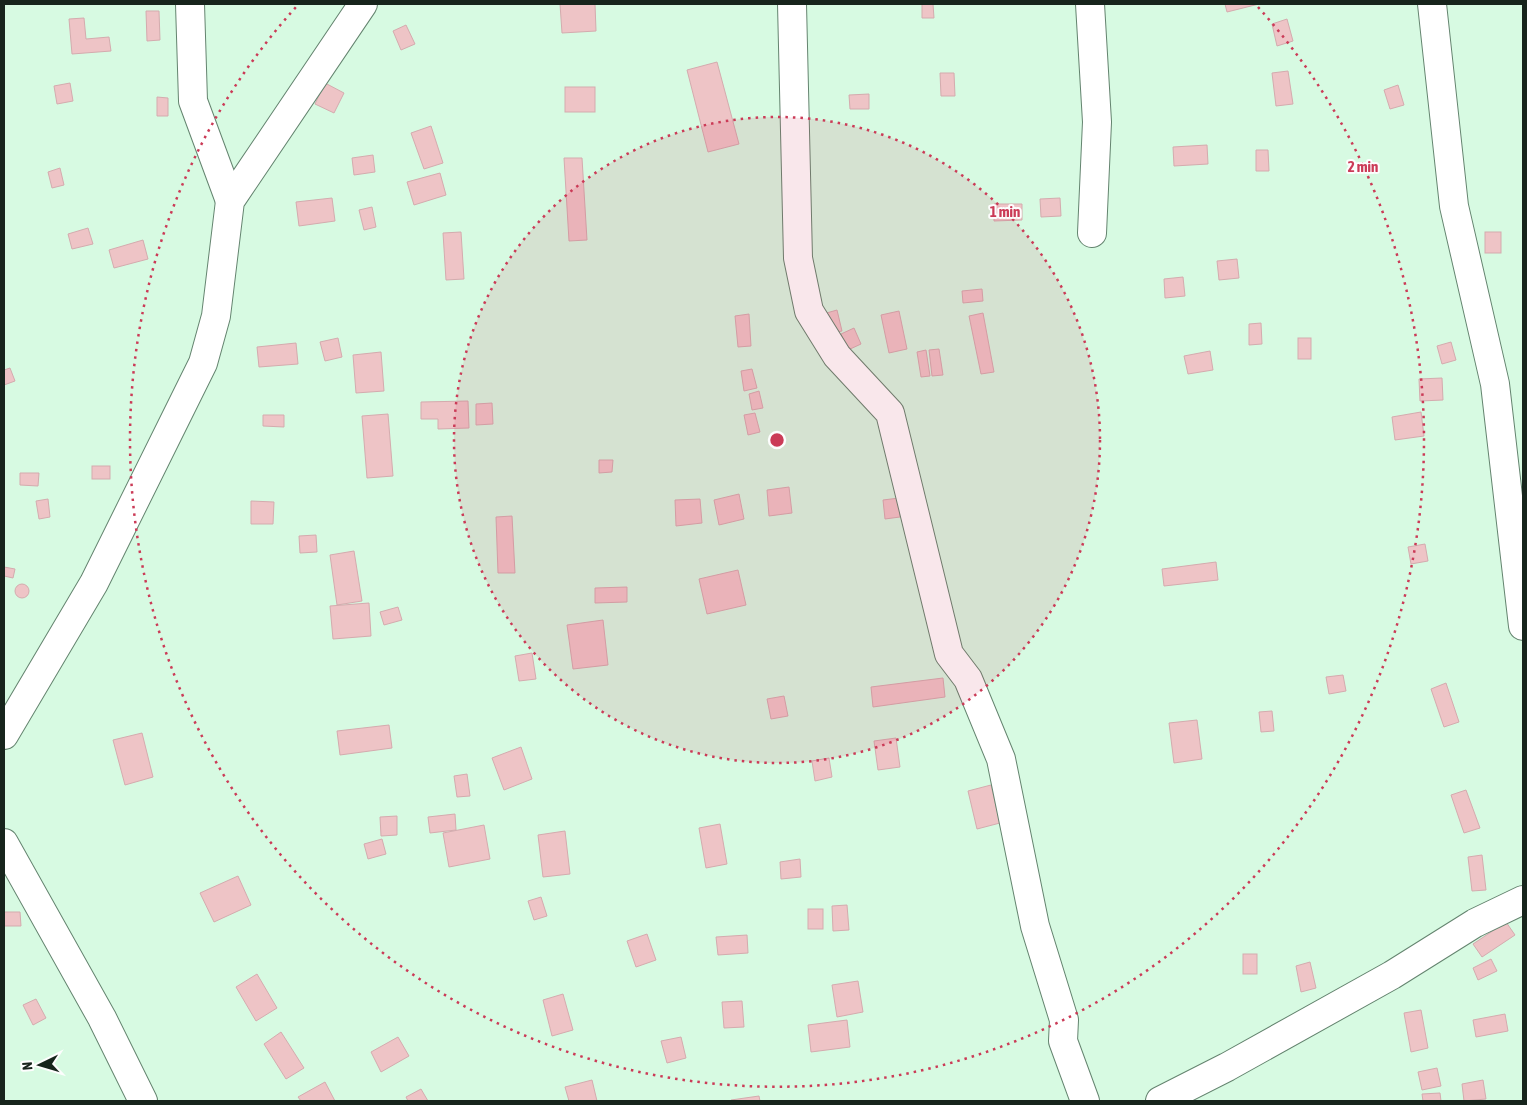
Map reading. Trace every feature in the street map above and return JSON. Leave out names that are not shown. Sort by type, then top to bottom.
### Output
[{"type":"street","points":[[190,4],[193,101],[230,201]]},
{"type":"street","points":[[4,735],[94,583],[204,363],[216,316],[230,201],[363,4]]},
{"type":"street","points":[[792,4],[798,258],[809,311],[837,356],[890,413],[949,654],[968,679],[1001,759],[1035,926],[1064,1020],[1064,1041],[1085,1101]]},
{"type":"street","points":[[1090,4],[1097,122],[1092,232]]},
{"type":"street","points":[[1432,4],[1454,206],[1495,384],[1523,626]]},
{"type":"street","points":[[4,843],[102,1018],[143,1101]]},
{"type":"street","points":[[1160,1101],[1227,1067],[1392,975],[1474,923],[1523,900]]},
{"type":"building","points":[[560,4],[595,4],[596,31],[562,33]]},
{"type":"building","points":[[922,4],[933,4],[934,18],[922,18]]},
{"type":"building","points":[[1225,4],[1259,4],[1227,12]]},
{"type":"building","points":[[146,11],[159,11],[160,40],[147,41]]},
{"type":"building","points":[[84,18],[86,39],[109,37],[111,51],[72,54],[69,19]]},
{"type":"building","points":[[1287,19],[1293,41],[1277,46],[1272,24]]},
{"type":"building","points":[[406,25],[415,44],[401,50],[393,31]]},
{"type":"building","points":[[717,62],[739,144],[708,152],[687,70]]},
{"type":"building","points":[[1288,71],[1293,104],[1276,106],[1272,73]]},
{"type":"building","points":[[940,73],[954,73],[955,96],[941,96]]},
{"type":"building","points":[[70,83],[73,101],[57,104],[54,86]]},
{"type":"building","points":[[325,83],[344,93],[334,113],[315,104]]},
{"type":"building","points":[[1398,85],[1404,105],[1390,109],[1384,90]]},
{"type":"building","points":[[565,87],[595,87],[595,112],[565,112]]},
{"type":"building","points":[[869,94],[869,109],[850,109],[849,95]]},
{"type":"building","points":[[157,97],[168,98],[168,116],[157,116]]},
{"type":"building","points":[[431,126],[443,163],[424,169],[411,133]]},
{"type":"building","points":[[1207,145],[1208,164],[1174,166],[1173,147]]},
{"type":"building","points":[[1256,150],[1268,150],[1269,171],[1256,171]]},
{"type":"building","points":[[373,155],[375,172],[354,175],[352,158]]},
{"type":"building","points":[[564,158],[582,158],[587,240],[569,241]]},
{"type":"building","points":[[60,168],[64,185],[52,188],[48,172]]},
{"type":"building","points":[[440,173],[446,195],[414,205],[407,182]]},
{"type":"building","points":[[332,198],[335,221],[299,226],[296,202]]},
{"type":"building","points":[[1060,198],[1061,216],[1041,217],[1040,199]]},
{"type":"building","points":[[994,204],[1022,204],[1022,220],[994,221]]},
{"type":"building","points":[[372,207],[376,227],[364,230],[359,210]]},
{"type":"building","points":[[88,228],[93,244],[72,249],[68,234]]},
{"type":"building","points":[[461,232],[464,279],[446,280],[443,233]]},
{"type":"building","points":[[1485,232],[1501,232],[1501,253],[1485,253]]},
{"type":"building","points":[[143,240],[148,259],[114,268],[109,250]]},
{"type":"building","points":[[1237,259],[1239,278],[1219,280],[1217,261]]},
{"type":"building","points":[[1183,277],[1185,296],[1165,298],[1164,279]]},
{"type":"building","points":[[982,289],[983,301],[963,303],[962,291]]},
{"type":"building","points":[[837,310],[842,331],[828,334],[823,314]]},
{"type":"building","points":[[899,311],[907,349],[889,353],[881,315]]},
{"type":"building","points":[[983,313],[994,372],[981,374],[969,316]]},
{"type":"building","points":[[749,314],[751,346],[738,347],[735,316]]},
{"type":"building","points":[[1261,323],[1262,344],[1249,345],[1249,324]]},
{"type":"building","points":[[854,328],[861,344],[848,350],[841,334]]},
{"type":"building","points":[[338,338],[342,357],[325,361],[320,342]]},
{"type":"building","points":[[1298,338],[1311,338],[1311,359],[1298,359]]},
{"type":"building","points":[[1451,342],[1456,360],[1442,364],[1437,346]]},
{"type":"building","points":[[296,343],[298,364],[259,367],[257,347]]},
{"type":"building","points":[[939,349],[943,375],[932,376],[929,350]]},
{"type":"building","points":[[926,350],[930,376],[921,377],[917,352]]},
{"type":"building","points":[[1210,351],[1213,370],[1188,374],[1184,356]]},
{"type":"building","points":[[381,352],[384,391],[356,393],[353,355]]},
{"type":"building","points":[[10,368],[15,381],[4,385],[4,370]]},
{"type":"building","points":[[752,369],[757,388],[744,391],[741,371]]},
{"type":"building","points":[[1442,378],[1443,400],[1420,401],[1419,379]]},
{"type":"building","points":[[759,391],[763,408],[752,410],[749,394]]},
{"type":"building","points":[[468,401],[469,428],[438,429],[438,419],[421,419],[421,402]]},
{"type":"building","points":[[492,403],[493,424],[476,425],[476,404]]},
{"type":"building","points":[[1421,412],[1424,436],[1395,440],[1392,417]]},
{"type":"building","points":[[755,413],[760,432],[748,435],[744,415]]},
{"type":"building","points":[[388,414],[393,476],[367,478],[362,416]]},
{"type":"building","points":[[263,415],[284,415],[284,427],[263,426]]},
{"type":"building","points":[[599,460],[613,460],[612,472],[599,473]]},
{"type":"building","points":[[92,466],[110,466],[110,479],[92,479]]},
{"type":"building","points":[[20,473],[39,473],[38,486],[20,485]]},
{"type":"building","points":[[789,487],[792,513],[769,516],[767,490]]},
{"type":"building","points":[[739,494],[744,519],[719,525],[714,500]]},
{"type":"building","points":[[899,498],[900,517],[885,519],[883,500]]},
{"type":"building","points":[[48,499],[50,517],[39,519],[36,501]]},
{"type":"building","points":[[700,499],[702,523],[676,526],[675,500]]},
{"type":"building","points":[[251,501],[274,502],[273,524],[251,524]]},
{"type":"building","points":[[512,516],[515,573],[498,573],[496,517]]},
{"type":"building","points":[[316,535],[317,552],[300,553],[299,536]]},
{"type":"building","points":[[1425,544],[1428,561],[1411,564],[1408,547]]},
{"type":"building","points":[[354,551],[362,601],[337,605],[330,555]]},
{"type":"building","points":[[1216,562],[1218,580],[1164,586],[1162,569]]},
{"type":"building","points":[[4,567],[15,569],[13,578],[4,576]]},
{"type":"building","points":[[738,570],[746,605],[707,614],[699,579]]},
{"type":"building","points":[[19,584],[25,584],[29,591],[25,598],[19,598],[15,594],[15,588]]},
{"type":"building","points":[[627,587],[627,602],[595,603],[595,588]]},
{"type":"building","points":[[369,603],[371,636],[333,639],[330,606]]},
{"type":"building","points":[[398,607],[402,620],[384,625],[380,612]]},
{"type":"building","points":[[603,620],[608,665],[573,669],[567,625]]},
{"type":"building","points":[[532,653],[536,679],[519,681],[515,656]]},
{"type":"building","points":[[1343,675],[1346,691],[1329,694],[1326,677]]},
{"type":"building","points":[[943,678],[945,697],[873,707],[871,687]]},
{"type":"building","points":[[1446,683],[1459,722],[1444,727],[1431,689]]},
{"type":"building","points":[[784,696],[788,716],[771,719],[767,699]]},
{"type":"building","points":[[1272,711],[1274,731],[1261,732],[1259,712]]},
{"type":"building","points":[[1197,720],[1202,759],[1174,763],[1169,723]]},
{"type":"building","points":[[389,725],[392,748],[340,755],[337,731]]},
{"type":"building","points":[[142,733],[153,777],[125,785],[113,740]]},
{"type":"building","points":[[896,738],[900,767],[878,770],[874,741]]},
{"type":"building","points":[[521,747],[532,779],[504,790],[492,758]]},
{"type":"building","points":[[829,758],[832,777],[815,781],[812,761]]},
{"type":"building","points":[[467,774],[470,796],[457,797],[454,776]]},
{"type":"building","points":[[991,785],[1000,823],[977,829],[968,791]]},
{"type":"building","points":[[1466,790],[1480,828],[1464,833],[1451,795]]},
{"type":"building","points":[[455,814],[456,830],[430,833],[428,817]]},
{"type":"building","points":[[397,816],[397,835],[381,836],[380,817]]},
{"type":"building","points":[[720,824],[727,864],[706,868],[699,828]]},
{"type":"building","points":[[484,825],[490,859],[449,867],[443,833]]},
{"type":"building","points":[[565,831],[570,874],[543,877],[538,835]]},
{"type":"building","points":[[382,839],[386,854],[368,859],[364,844]]},
{"type":"building","points":[[1482,855],[1486,890],[1472,891],[1468,857]]},
{"type":"building","points":[[800,859],[801,877],[781,879],[780,862]]},
{"type":"building","points":[[238,876],[251,905],[214,922],[200,893]]},
{"type":"building","points":[[541,897],[547,916],[534,920],[528,901]]},
{"type":"building","points":[[847,905],[849,930],[833,931],[832,906]]},
{"type":"building","points":[[808,909],[823,909],[823,929],[808,929]]},
{"type":"building","points":[[4,912],[20,912],[21,926],[4,926]]},
{"type":"building","points":[[1506,922],[1515,935],[1482,957],[1473,944]]},
{"type":"building","points":[[647,934],[656,960],[636,967],[627,941]]},
{"type":"building","points":[[747,935],[748,953],[718,955],[716,937]]},
{"type":"building","points":[[1243,954],[1257,954],[1257,974],[1243,974]]},
{"type":"building","points":[[1491,959],[1497,971],[1478,980],[1473,968]]},
{"type":"building","points":[[1310,962],[1316,988],[1301,992],[1296,966]]},
{"type":"building","points":[[257,974],[277,1008],[256,1021],[236,987]]},
{"type":"building","points":[[858,981],[863,1012],[837,1017],[832,985]]},
{"type":"building","points":[[563,994],[573,1030],[552,1036],[543,1000]]},
{"type":"building","points":[[36,999],[46,1018],[33,1025],[23,1005]]},
{"type":"building","points":[[742,1001],[744,1027],[724,1028],[722,1002]]},
{"type":"building","points":[[1421,1010],[1428,1048],[1411,1052],[1404,1013]]},
{"type":"building","points":[[1505,1014],[1508,1031],[1476,1037],[1473,1020]]},
{"type":"building","points":[[847,1020],[850,1047],[811,1052],[808,1025]]},
{"type":"building","points":[[281,1032],[304,1068],[286,1079],[264,1044]]},
{"type":"building","points":[[398,1037],[409,1056],[381,1072],[371,1052]]},
{"type":"building","points":[[681,1037],[686,1058],[667,1063],[661,1041]]},
{"type":"building","points":[[1437,1068],[1441,1086],[1422,1090],[1418,1072]]},
{"type":"building","points":[[592,1080],[597,1101],[569,1101],[565,1087]]},
{"type":"building","points":[[1483,1080],[1486,1099],[1464,1101],[1462,1084]]},
{"type":"building","points":[[325,1082],[335,1101],[301,1101],[298,1097]]},
{"type":"building","points":[[421,1089],[428,1101],[408,1101],[406,1097]]},
{"type":"building","points":[[1440,1093],[1441,1101],[1423,1101],[1422,1094]]},
{"type":"building","points":[[759,1096],[760,1101],[731,1101],[731,1100]]}]
